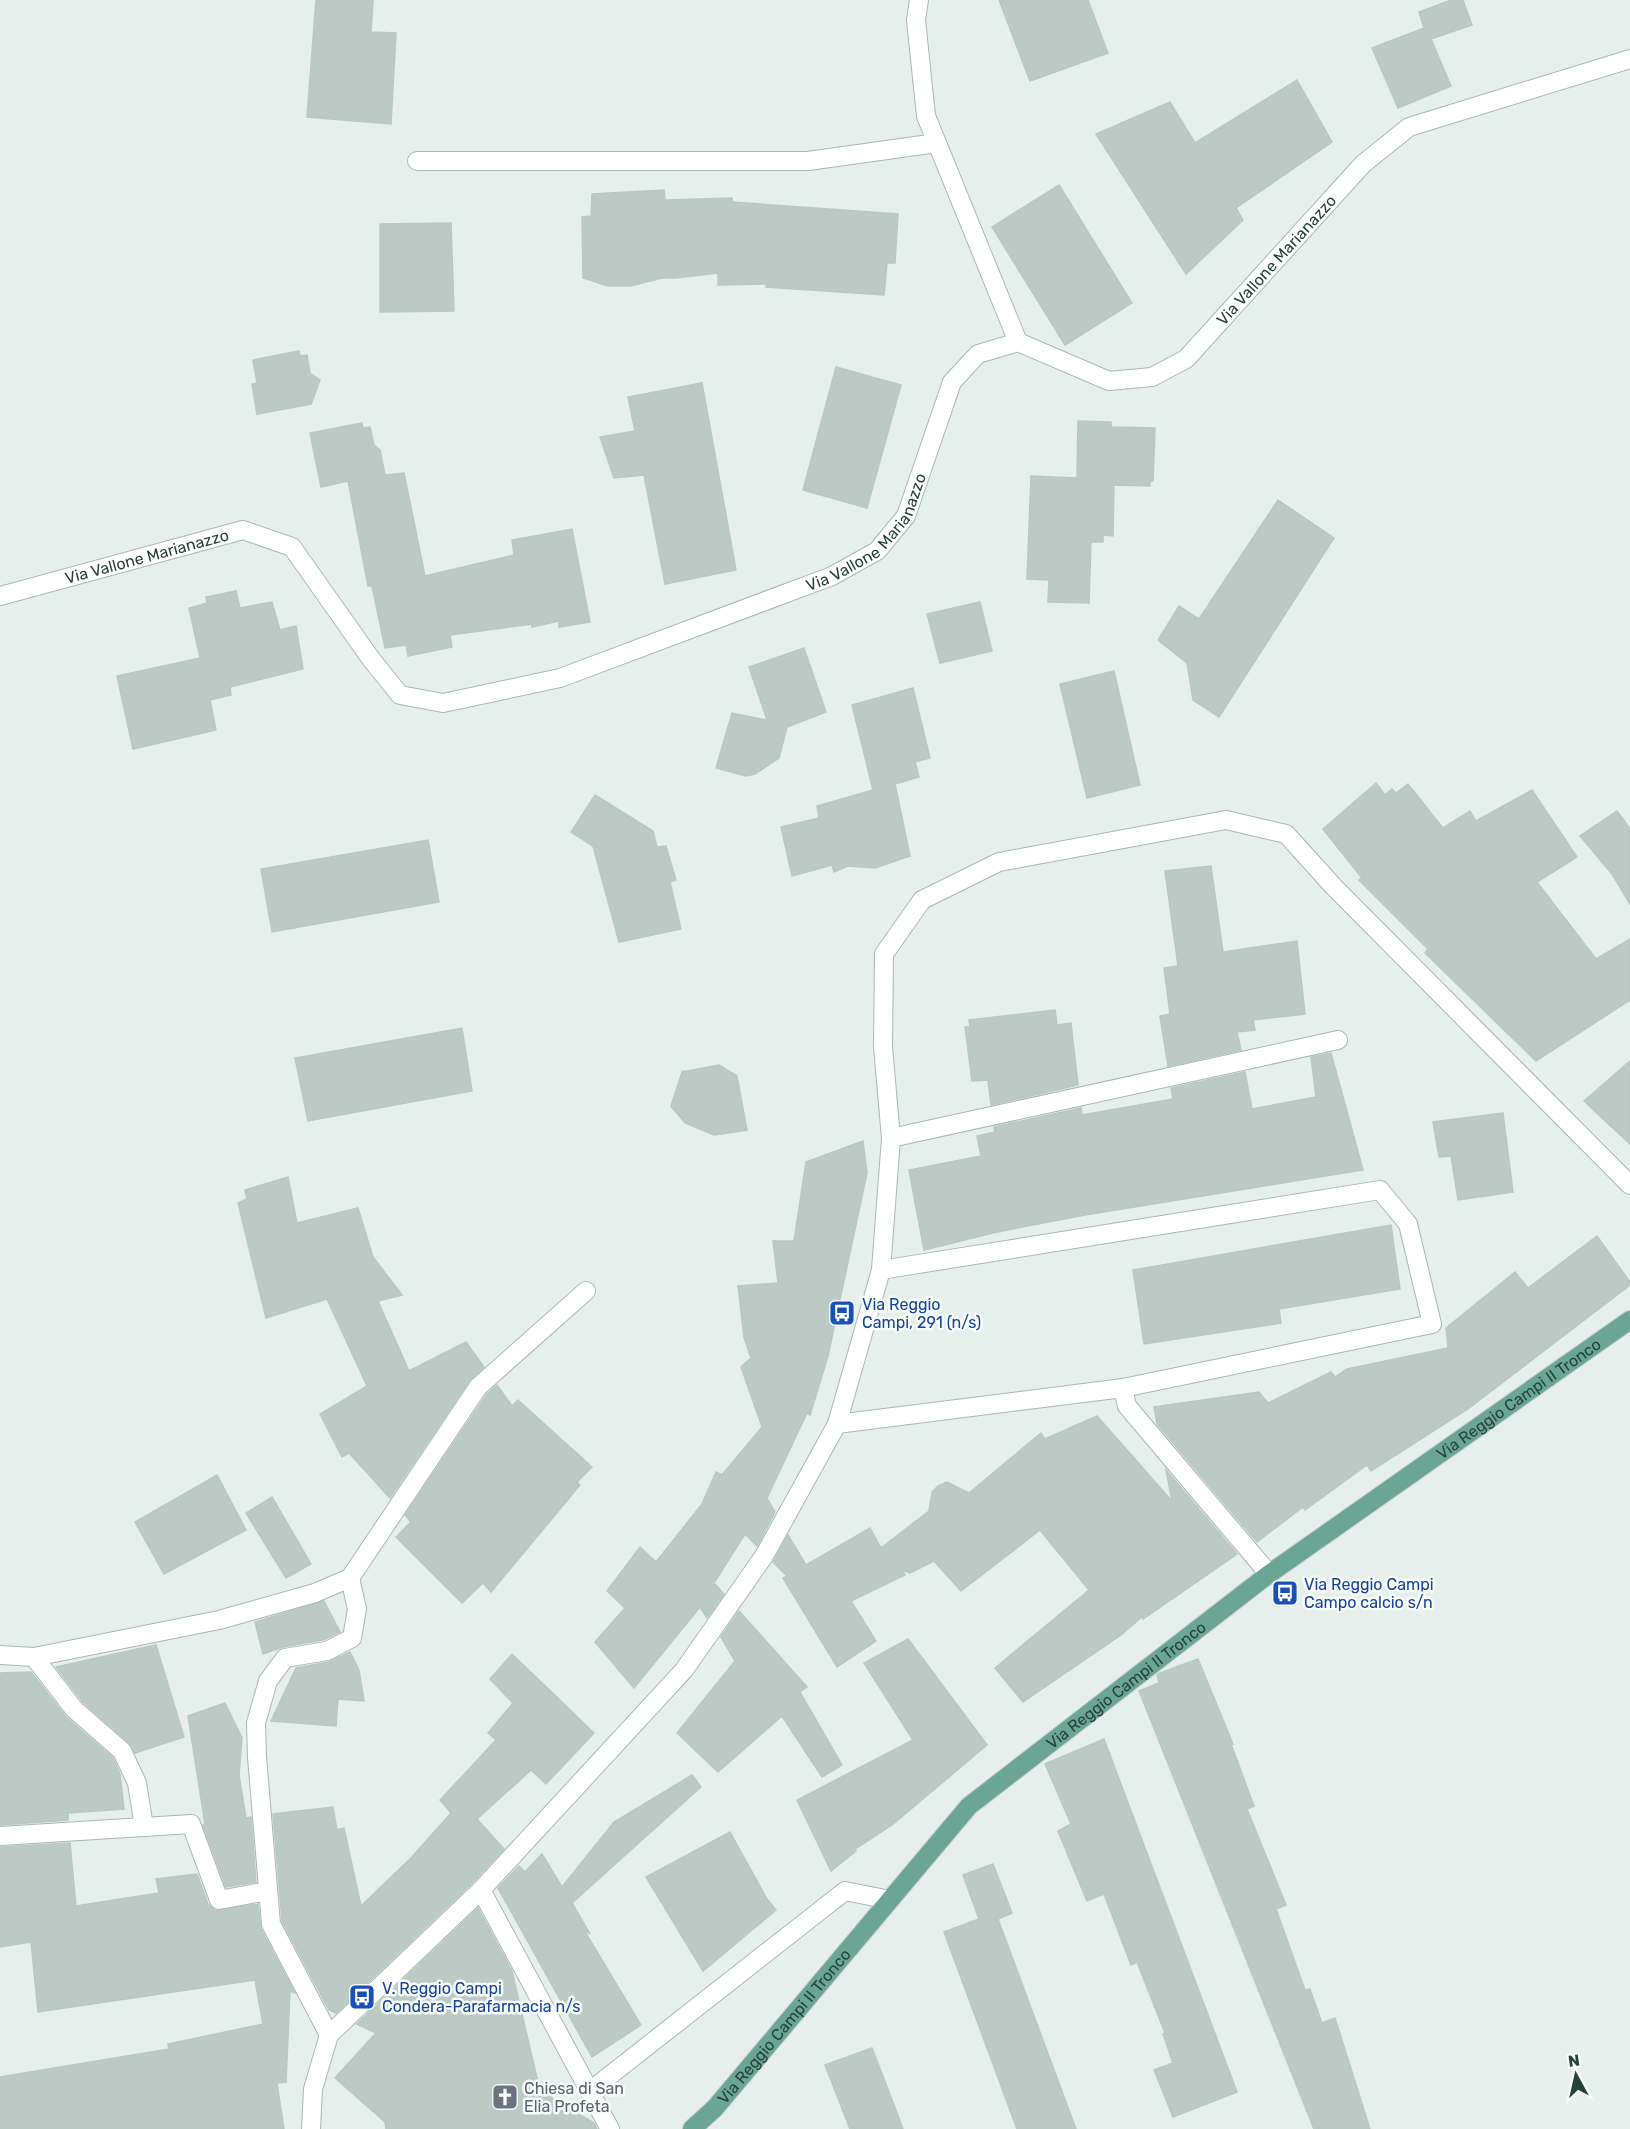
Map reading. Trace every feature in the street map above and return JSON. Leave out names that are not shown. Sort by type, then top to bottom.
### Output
[{"type":"main road","name":"Via Reggio Campi II Tronco","points":[[692,2129],[715,2108],[969,1806],[1269,1574],[1630,1320]]},
{"type":"street","points":[[919,0],[916,20],[926,116],[1018,342]]},
{"type":"street","name":"Via Vallone Marianazzo","points":[[0,596],[243,530],[292,547],[371,659],[400,695],[443,703],[560,678],[832,576],[877,551],[906,516],[952,382],[978,354],[1018,342],[1109,381],[1152,377],[1185,359],[1363,164],[1409,127],[1630,59]]},
{"type":"street","points":[[417,161],[808,161],[937,143]]},
{"type":"street","points":[[311,2129],[314,2089],[329,2036],[481,1890],[684,1670],[764,1556],[837,1424],[881,1270],[891,1138],[882,1047],[884,954],[921,900],[999,862],[1226,820],[1286,834],[1334,887],[1630,1185]]},
{"type":"street","points":[[891,1138],[1338,1040]]},
{"type":"street","points":[[837,1424],[1123,1388],[1432,1324],[1408,1224],[1380,1190],[881,1270]]},
{"type":"street","points":[[0,1654],[34,1657],[219,1620],[315,1593],[350,1578],[478,1388],[586,1291]]},
{"type":"street","points":[[1123,1388],[1127,1406],[1269,1574]]},
{"type":"street","points":[[329,2036],[271,1924],[256,1757],[256,1723],[267,1681],[285,1658],[327,1651],[352,1638],[357,1609],[350,1578]]},
{"type":"street","points":[[34,1657],[74,1709],[122,1751],[137,1784],[144,1827]]},
{"type":"street","points":[[0,1836],[191,1824],[219,1900],[268,1892]]},
{"type":"street","points":[[481,1890],[610,2129]]},
{"type":"street","points":[[590,2091],[845,1891],[890,1900]]},
{"type":"building","points":[[316,0],[373,0],[371,32],[396,33],[391,124],[307,117]]},
{"type":"building","points":[[999,0],[1088,0],[1108,53],[1030,81]]},
{"type":"building","points":[[1451,0],[1463,0],[1472,25],[1431,39],[1451,86],[1398,108],[1372,48],[1424,28],[1419,12]]},
{"type":"building","points":[[1297,80],[1332,142],[1236,208],[1243,220],[1186,274],[1096,134],[1170,102],[1195,143]]},
{"type":"building","points":[[1059,185],[1132,303],[1065,345],[992,227]]},
{"type":"building","points":[[664,190],[665,200],[732,198],[732,202],[898,214],[895,263],[887,263],[884,295],[766,287],[767,284],[718,285],[718,273],[662,278],[630,286],[608,286],[583,278],[582,217],[591,216],[592,194]]},
{"type":"building","points":[[451,223],[454,311],[380,312],[380,224]]},
{"type":"building","points":[[299,351],[300,356],[307,355],[310,373],[320,380],[311,404],[257,414],[252,384],[257,383],[253,360]]},
{"type":"building","points":[[836,367],[901,385],[867,508],[803,490]]},
{"type":"building","points":[[702,383],[736,570],[665,584],[644,475],[614,478],[600,437],[635,431],[628,397]]},
{"type":"building","points":[[1078,421],[1111,422],[1111,427],[1155,428],[1153,481],[1150,481],[1150,486],[1114,485],[1113,536],[1103,535],[1103,542],[1091,542],[1089,603],[1048,602],[1049,580],[1027,579],[1031,476],[1077,478]]},
{"type":"building","points":[[362,423],[363,428],[370,427],[374,445],[380,450],[385,475],[404,473],[425,576],[514,555],[512,540],[572,529],[590,622],[559,627],[559,621],[532,627],[532,624],[450,635],[452,647],[408,656],[406,645],[385,648],[372,586],[368,586],[348,481],[321,487],[310,433]]},
{"type":"building","points":[[1278,500],[1334,538],[1219,717],[1193,700],[1187,663],[1158,640],[1179,606],[1199,619]]},
{"type":"building","points":[[236,591],[240,608],[272,602],[280,630],[296,626],[303,669],[230,687],[231,695],[210,700],[216,730],[133,749],[117,676],[200,658],[189,608],[207,603],[206,597]]},
{"type":"building","points":[[980,602],[992,651],[940,663],[927,614]]},
{"type":"building","points":[[804,648],[826,712],[787,727],[779,758],[755,774],[746,776],[716,768],[732,713],[767,720],[749,667]]},
{"type":"building","points":[[1114,671],[1140,785],[1087,798],[1060,684]]},
{"type":"building","points":[[913,688],[930,758],[915,762],[919,777],[895,784],[910,856],[875,868],[848,866],[834,872],[832,865],[792,876],[781,827],[819,818],[817,806],[873,790],[852,705]]},
{"type":"building","points":[[1376,783],[1385,795],[1392,789],[1396,793],[1408,784],[1443,828],[1470,811],[1476,821],[1532,790],[1577,857],[1537,882],[1596,959],[1630,939],[1630,1000],[1536,1061],[1425,953],[1428,949],[1359,880],[1362,878],[1323,829]]},
{"type":"building","points":[[595,795],[653,831],[657,847],[666,846],[676,880],[670,882],[681,929],[619,942],[593,846],[571,832]]},
{"type":"building","points":[[1617,811],[1630,829],[1630,904],[1612,874],[1580,836]]},
{"type":"building","points":[[428,840],[439,902],[272,932],[261,869]]},
{"type":"building","points":[[1211,866],[1223,952],[1297,941],[1305,1014],[1253,1020],[1255,1030],[1237,1032],[1241,1050],[1168,1066],[1160,1016],[1170,1014],[1164,968],[1178,966],[1165,871]]},
{"type":"building","points":[[1055,1010],[1057,1025],[1071,1023],[1078,1085],[991,1105],[988,1080],[972,1081],[965,1027],[970,1027],[969,1020]]},
{"type":"building","points":[[462,1028],[472,1091],[308,1121],[295,1058]]},
{"type":"building","points":[[1331,1053],[1363,1170],[1085,1215],[997,1232],[924,1250],[909,1170],[981,1156],[977,1136],[995,1132],[994,1127],[1081,1108],[1082,1115],[1173,1099],[1171,1088],[1245,1072],[1252,1109],[1316,1097],[1311,1057]]},
{"type":"building","points":[[1630,1061],[1630,1144],[1584,1101]]},
{"type":"building","points":[[719,1065],[737,1076],[747,1130],[714,1135],[685,1123],[671,1106],[682,1072]]},
{"type":"building","points":[[1503,1113],[1513,1192],[1458,1200],[1451,1156],[1439,1157],[1433,1122]]},
{"type":"building","points":[[863,1141],[867,1173],[828,1356],[810,1415],[807,1413],[767,1498],[775,1512],[757,1546],[745,1534],[714,1583],[724,1594],[707,1618],[700,1607],[634,1688],[595,1642],[625,1608],[607,1591],[640,1547],[656,1562],[702,1504],[716,1472],[722,1475],[762,1427],[741,1367],[751,1358],[744,1337],[738,1286],[778,1283],[773,1241],[794,1241],[806,1162]]},
{"type":"building","points":[[288,1177],[297,1223],[358,1208],[373,1257],[402,1295],[378,1301],[409,1371],[466,1342],[484,1367],[469,1381],[390,1498],[349,1453],[342,1457],[320,1414],[367,1386],[327,1299],[266,1318],[238,1203],[247,1199],[245,1190]]},
{"type":"building","points":[[1391,1225],[1400,1289],[1279,1309],[1281,1323],[1144,1344],[1133,1270]]},
{"type":"building","points":[[1597,1236],[1630,1285],[1468,1409],[1371,1471],[1367,1465],[1305,1510],[1303,1507],[1257,1542],[1157,1424],[1154,1407],[1259,1392],[1268,1403],[1331,1372],[1335,1377],[1347,1369],[1448,1348],[1446,1328],[1515,1272],[1528,1288]]},
{"type":"building","points":[[497,1385],[512,1406],[518,1400],[592,1467],[577,1482],[580,1485],[491,1592],[483,1583],[462,1603],[396,1537],[411,1522],[405,1515],[487,1394]]},
{"type":"building","points":[[1097,1416],[1172,1501],[1166,1470],[1237,1554],[1143,1619],[1143,1616],[1121,1635],[1023,1702],[995,1668],[1089,1590],[1040,1530],[961,1591],[934,1561],[910,1573],[902,1570],[905,1575],[851,1601],[876,1641],[837,1667],[783,1578],[787,1576],[773,1562],[788,1535],[806,1565],[870,1528],[881,1548],[929,1511],[932,1492],[938,1486],[947,1482],[969,1493],[1041,1433],[1045,1439]]},
{"type":"building","points":[[217,1475],[246,1530],[164,1574],[135,1522]]},
{"type":"building","points":[[272,1497],[311,1564],[286,1578],[246,1513]]},
{"type":"building","points":[[324,1601],[340,1632],[323,1640],[283,1647],[263,1654],[255,1622]]},
{"type":"building","points":[[739,1611],[807,1687],[800,1692],[842,1765],[822,1777],[782,1716],[718,1772],[677,1733],[735,1661],[721,1637]]},
{"type":"building","points":[[908,1639],[987,1745],[892,1825],[855,1849],[856,1851],[831,1871],[797,1800],[913,1740],[864,1663]]},
{"type":"building","points":[[156,1645],[184,1737],[135,1753],[129,1743],[82,1701],[56,1667]]},
{"type":"building","points":[[350,1652],[359,1670],[364,1701],[338,1699],[336,1726],[271,1721],[296,1668],[329,1662]]},
{"type":"building","points":[[512,1654],[594,1733],[546,1784],[531,1770],[477,1819],[504,1849],[473,1882],[336,2013],[329,2010],[282,1921],[273,1814],[333,1807],[337,1830],[344,1828],[361,1906],[411,1858],[451,1813],[440,1800],[496,1740],[488,1733],[513,1703],[490,1679]]},
{"type":"building","points":[[1198,1659],[1233,1744],[1231,1744],[1254,1806],[1247,1809],[1286,1905],[1276,1909],[1305,1990],[1310,1989],[1322,2023],[1335,2018],[1370,2129],[1314,2129],[1139,1691],[1159,1683],[1157,1675],[1160,1673]]},
{"type":"building","points":[[31,1672],[66,1717],[113,1758],[120,1774],[124,1809],[68,1813],[68,1820],[0,1825],[0,1673]]},
{"type":"building","points":[[225,1703],[242,1738],[239,1775],[246,1818],[251,1817],[256,1882],[226,1887],[203,1825],[205,1824],[188,1716]]},
{"type":"building","points":[[1104,1739],[1237,2092],[1173,2117],[1154,2070],[1173,2063],[1163,2034],[1165,2033],[1137,1962],[1131,1965],[1104,1894],[1087,1901],[1058,1831],[1071,1824],[1045,1764]]},
{"type":"building","points":[[692,1775],[701,1787],[572,1903],[590,1934],[584,1930],[641,2025],[592,2057],[498,1888],[519,1866],[525,1872],[542,1854],[562,1887],[614,1822]]},
{"type":"building","points":[[730,1832],[767,1899],[776,1910],[703,1971],[646,1877]]},
{"type":"building","points":[[70,1843],[76,1906],[159,1893],[156,1879],[197,1874],[208,1904],[215,1911],[258,1904],[261,1929],[295,1993],[290,1991],[286,2082],[277,2083],[284,2129],[0,2129],[0,2077],[169,2049],[168,2044],[263,2024],[255,1980],[38,2012],[31,1942],[0,1947],[0,1847]]},
{"type":"building","points":[[993,1864],[1012,1913],[998,1919],[1076,2129],[1017,2129],[944,1932],[979,1919],[963,1875]]},
{"type":"building","points":[[478,1908],[512,1971],[540,2091],[594,2123],[597,2129],[386,2129],[385,2122],[335,2078],[376,2033],[357,2024]]},
{"type":"building","points":[[872,2048],[903,2129],[850,2129],[825,2065]]},
{"type":"place","name":"Via Reggio Campi, 291 (n/s)","points":[[842,1313]]},
{"type":"place","name":"Via Reggio Campi Campo calcio s/n","points":[[1285,1593]]},
{"type":"place","name":"V. Reggio Campi Condera-Parafarmacia n/s","points":[[362,1997]]},
{"type":"place","name":"Chiesa di San Elia Profeta","points":[[505,2097]]}]
